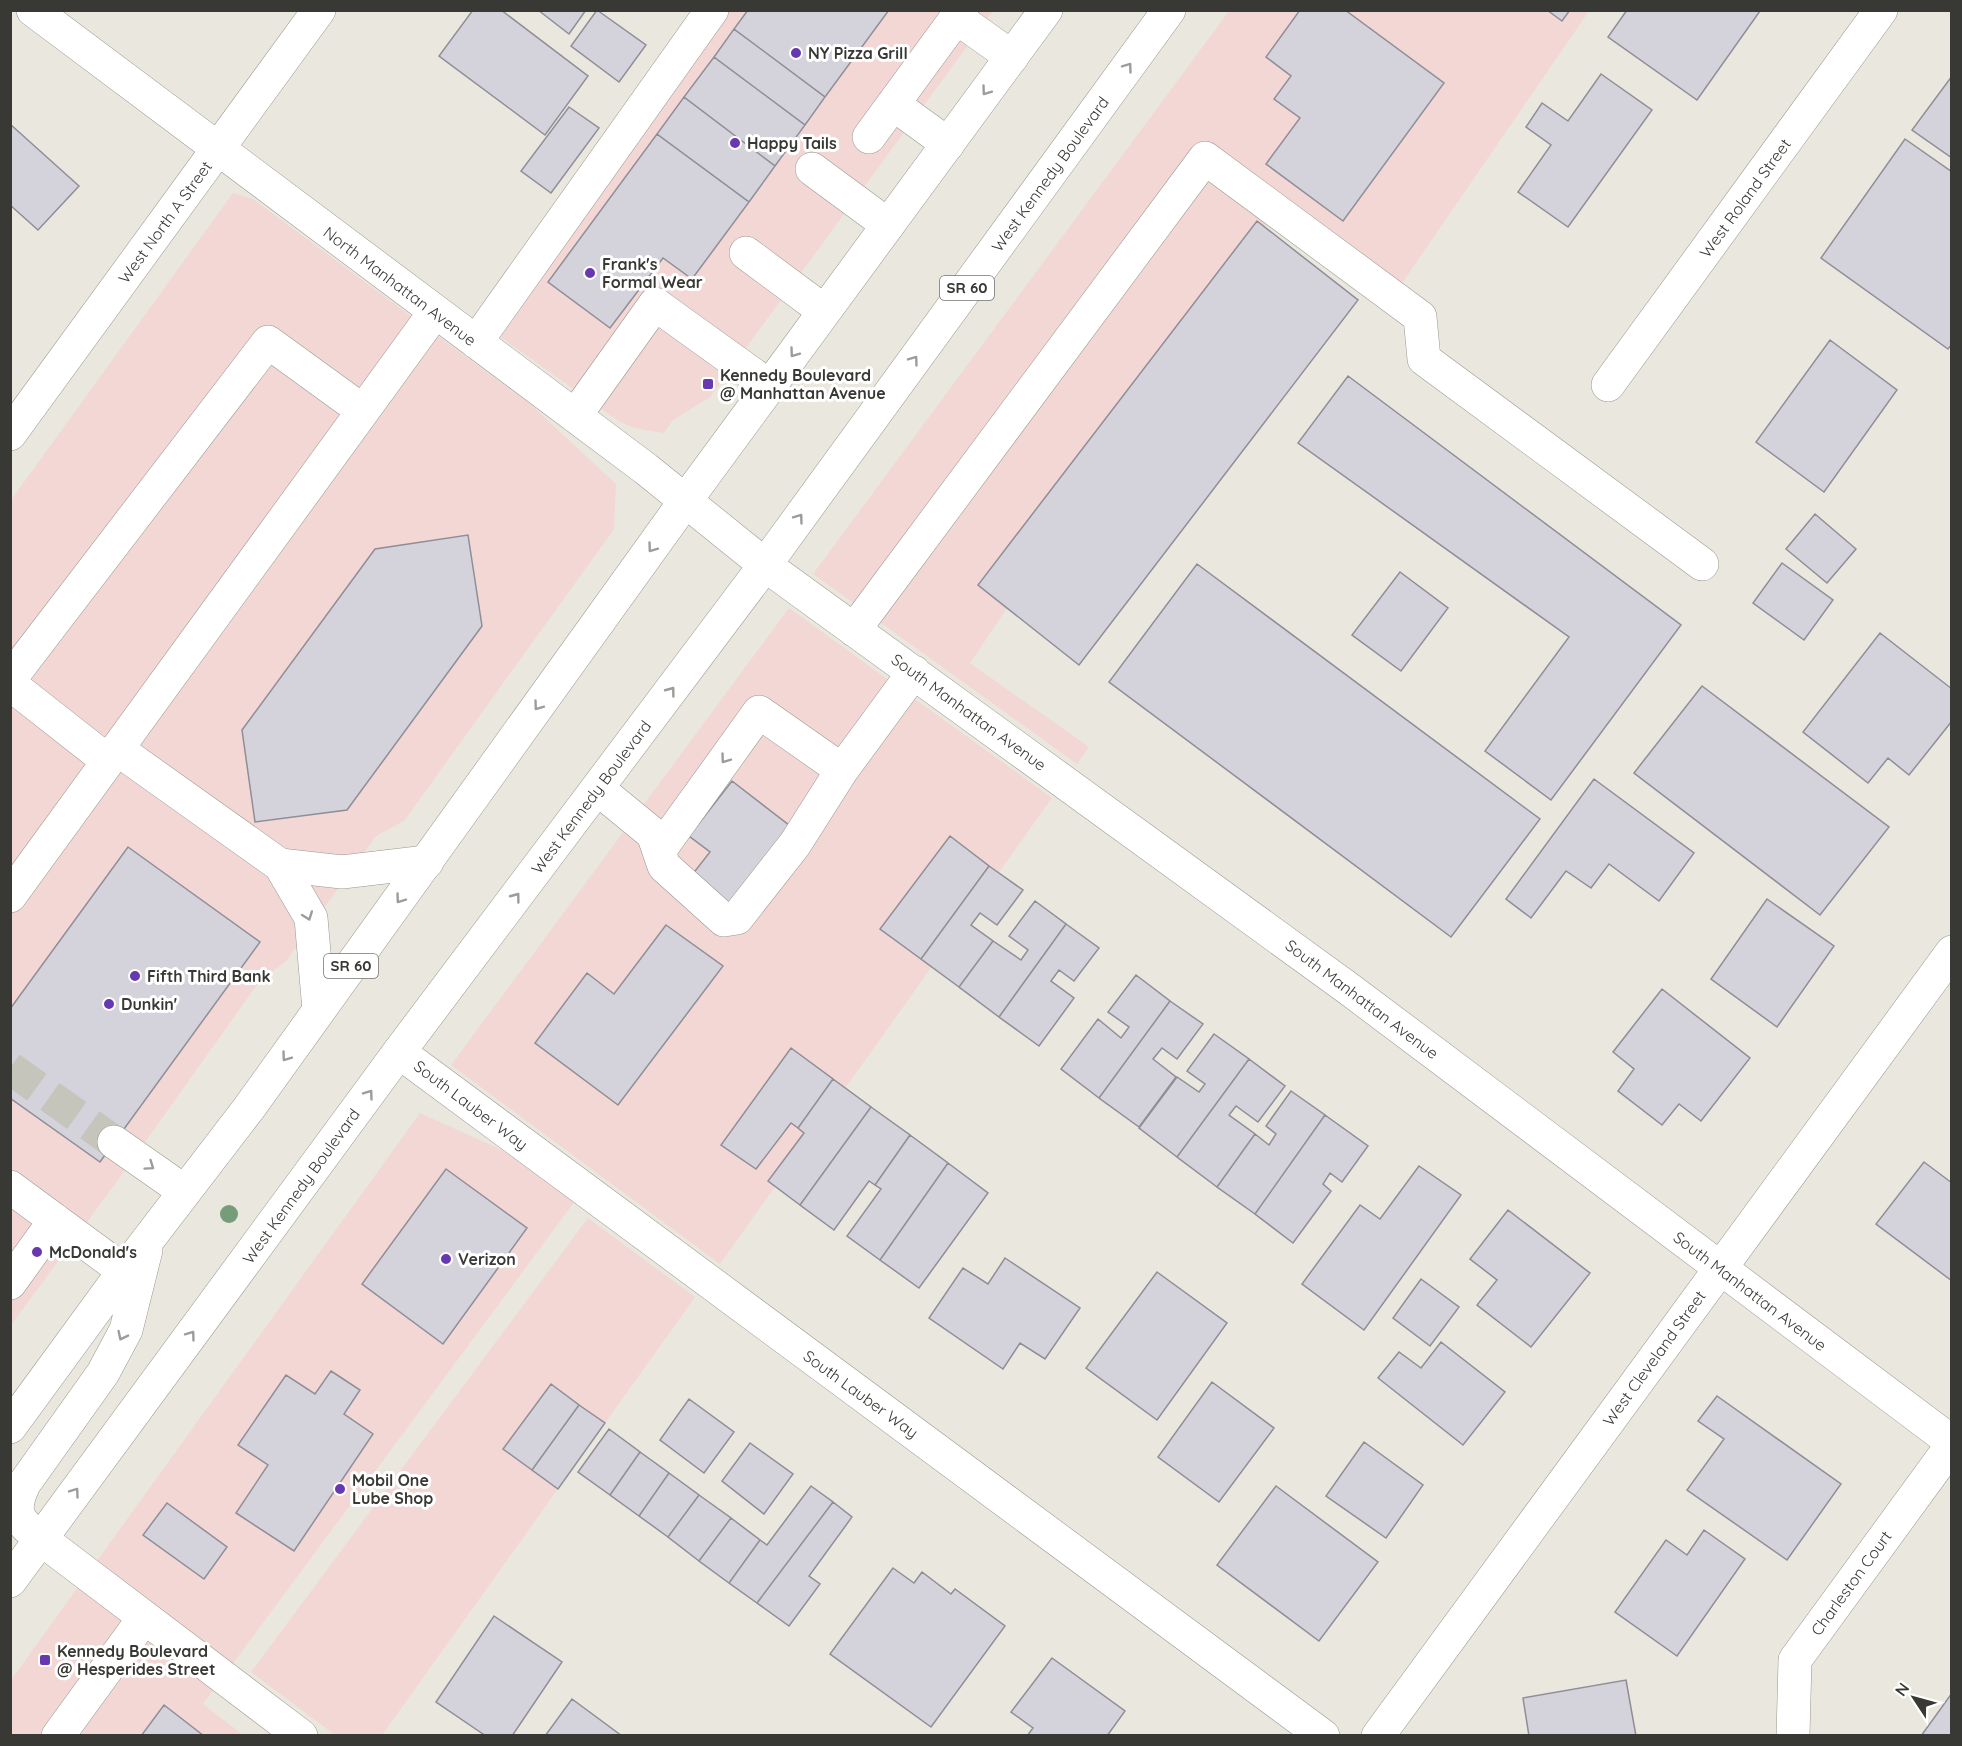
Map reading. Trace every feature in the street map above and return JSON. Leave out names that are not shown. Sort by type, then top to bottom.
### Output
[{"type":"street","name":"North Manhattan Avenue","points":[[33,10],[686,500],[765,565]]},
{"type":"street","name":"West North A Street","points":[[10,434],[319,10]]},
{"type":"street","points":[[476,342],[712,10]]},
{"type":"street","name":"SR 60","points":[[10,1427],[124,1271],[249,1108],[686,500],[1046,10]]},
{"type":"street","name":"West Kennedy Boulevard","points":[[10,1581],[399,1052],[765,565],[1169,10]]},
{"type":"street","name":"West Roland Street","points":[[1608,385],[1881,10]]},
{"type":"street","points":[[869,137],[960,14],[1012,57]]},
{"type":"street","points":[[894,104],[948,144]]},
{"type":"street","points":[[854,630],[1205,158],[1420,317],[1424,359],[1702,564]]},
{"type":"street","points":[[812,170],[888,225]]},
{"type":"street","points":[[746,253],[824,311]]},
{"type":"street","points":[[575,416],[655,304],[769,386]]},
{"type":"street","points":[[10,896],[435,312]]},
{"type":"street","points":[[10,679],[268,342],[363,411]]},
{"type":"street","name":"South Manhattan Avenue","points":[[765,565],[1359,996],[1952,1443]]},
{"type":"street","points":[[598,789],[653,834],[664,866],[724,920],[737,918],[795,844],[842,770],[914,672]]},
{"type":"street","points":[[10,684],[112,755],[280,865],[311,918],[319,1010]]},
{"type":"street","points":[[659,851],[759,712],[842,770]]},
{"type":"street","points":[[280,865],[342,872],[427,862]]},
{"type":"street","name":"West Cleveland Street","points":[[1378,1736],[1952,952]]},
{"type":"street","name":"South Lauber Way","points":[[399,1052],[1323,1736]]},
{"type":"street","points":[[114,1142],[184,1191]]},
{"type":"street","points":[[10,1187],[124,1271]]},
{"type":"street","points":[[10,1283],[55,1220]]},
{"type":"street","points":[[148,1239],[126,1330],[103,1373],[24,1484],[17,1499],[16,1511],[22,1524],[301,1736]]},
{"type":"street","name":"Charleston Court","points":[[1793,1736],[1795,1660],[1952,1443]]},
{"type":"street","points":[[58,1736],[144,1618]]},
{"type":"shaded area","points":[[699,11],[993,11],[710,397],[673,420],[664,433],[634,428],[617,420],[474,318]]},
{"type":"shaded area","points":[[1229,11],[1589,11],[1398,289],[1279,205],[970,663],[1089,747],[1077,764],[813,574]]},
{"type":"shaded area","points":[[233,193],[253,199],[530,404],[616,484],[614,529],[404,821],[376,836],[286,961],[259,982],[11,1325],[11,500]]},
{"type":"shaded area","points":[[789,608],[1052,798],[720,1264],[451,1065]]},
{"type":"shaded area","points":[[420,1113],[502,1150],[575,1201],[203,1704],[243,1735],[11,1736],[11,1680]]},
{"type":"shaded area","points":[[588,1218],[695,1297],[382,1735],[335,1735],[251,1672]]},
{"type":"building","points":[[473,10],[501,10],[588,76],[545,135],[439,56]]},
{"type":"building","points":[[538,10],[586,10],[569,34]]},
{"type":"building","points":[[597,10],[646,45],[619,82],[571,46]]},
{"type":"building","points":[[748,10],[889,10],[825,97],[734,29]]},
{"type":"building","points":[[1300,10],[1345,10],[1444,83],[1343,221],[1266,164],[1300,118],[1274,99],[1291,76],[1266,57]]},
{"type":"building","points":[[1547,10],[1570,10],[1562,21]]},
{"type":"building","points":[[1627,10],[1760,11],[1697,100],[1608,37]]},
{"type":"building","points":[[734,29],[825,97],[805,125],[714,57]]},
{"type":"building","points":[[714,57],[805,125],[775,166],[684,97]]},
{"type":"building","points":[[1601,74],[1652,110],[1568,227],[1518,192],[1551,145],[1526,127],[1542,103],[1568,121]]},
{"type":"building","points":[[1952,76],[1952,158],[1912,130]]},
{"type":"building","points":[[684,97],[775,166],[749,202],[657,134]]},
{"type":"building","points":[[569,107],[599,128],[551,193],[521,171]]},
{"type":"building","points":[[10,124],[79,186],[38,230],[10,205]]},
{"type":"building","points":[[657,134],[749,202],[692,279],[663,258],[610,328],[548,282]]},
{"type":"building","points":[[1905,139],[1952,172],[1952,344],[1948,349],[1821,258]]},
{"type":"building","points":[[1257,221],[1358,300],[1079,665],[978,585]]},
{"type":"building","points":[[1830,340],[1897,390],[1824,492],[1756,442]]},
{"type":"building","points":[[1348,376],[1681,625],[1551,800],[1485,751],[1569,637],[1298,443]]},
{"type":"building","points":[[1815,514],[1856,549],[1827,583],[1786,549]]},
{"type":"building","points":[[468,535],[482,626],[347,810],[255,822],[242,730],[375,549]]},
{"type":"building","points":[[1782,563],[1833,600],[1804,640],[1753,603]]},
{"type":"building","points":[[1197,564],[1540,819],[1451,937],[1109,682]]},
{"type":"building","points":[[1400,572],[1448,608],[1401,671],[1352,635]]},
{"type":"building","points":[[1880,633],[1952,689],[1952,721],[1909,775],[1888,758],[1868,783],[1803,732]]},
{"type":"building","points":[[1702,686],[1889,827],[1820,915],[1634,773]]},
{"type":"building","points":[[1594,779],[1694,853],[1659,901],[1609,864],[1591,888],[1566,871],[1531,918],[1506,899]]},
{"type":"building","points":[[732,781],[794,829],[729,912],[688,880],[710,852],[689,836]]},
{"type":"building","points":[[950,836],[989,866],[921,959],[880,929]]},
{"type":"building","name":"Fifth Third Bank","points":[[128,847],[260,942],[100,1162],[10,1098],[10,1009]]},
{"type":"building","points":[[989,866],[1023,890],[997,925],[980,913],[971,925],[993,941],[959,987],[921,959]]},
{"type":"building","points":[[1767,899],[1834,946],[1777,1027],[1711,979]]},
{"type":"building","points":[[1035,901],[1066,924],[999,1017],[959,987],[993,941],[1021,960],[1028,950],[1009,936]]},
{"type":"building","points":[[1066,924],[1099,948],[1074,981],[1059,970],[1051,981],[1074,998],[1039,1046],[999,1017]]},
{"type":"building","points":[[666,925],[723,966],[618,1105],[535,1043],[587,973],[614,994]]},
{"type":"building","points":[[1136,975],[1170,1001],[1099,1098],[1061,1069],[1098,1019],[1121,1038],[1129,1027],[1108,1012]]},
{"type":"building","points":[[1662,989],[1750,1058],[1701,1121],[1679,1104],[1662,1125],[1618,1091],[1634,1069],[1613,1052]]},
{"type":"building","points":[[1170,1001],[1203,1024],[1177,1059],[1162,1048],[1153,1059],[1176,1077],[1139,1127],[1099,1098]]},
{"type":"building","points":[[1214,1034],[1249,1059],[1177,1157],[1139,1128],[1177,1077],[1199,1092],[1205,1084],[1187,1071]]},
{"type":"building","points":[[791,1048],[833,1079],[798,1128],[791,1123],[756,1169],[721,1145]]},
{"type":"building","points":[[1249,1059],[1285,1086],[1258,1122],[1236,1106],[1229,1115],[1255,1134],[1217,1187],[1177,1157]]},
{"type":"building","points":[[833,1079],[871,1107],[800,1205],[768,1181],[804,1133],[798,1128]]},
{"type":"building","points":[[1291,1091],[1325,1115],[1255,1214],[1217,1187],[1255,1134],[1269,1145],[1276,1134],[1266,1126]]},
{"type":"building","points":[[871,1107],[910,1135],[875,1185],[869,1181],[834,1230],[800,1205]]},
{"type":"building","points":[[1325,1115],[1368,1146],[1342,1182],[1330,1173],[1323,1184],[1331,1191],[1293,1243],[1255,1214]]},
{"type":"building","points":[[910,1135],[948,1163],[880,1260],[847,1236],[881,1189],[875,1185]]},
{"type":"building","points":[[1924,1162],[1952,1183],[1952,1281],[1876,1224]]},
{"type":"building","points":[[948,1163],[988,1193],[919,1288],[880,1260]]},
{"type":"building","points":[[1419,1166],[1461,1195],[1364,1330],[1302,1284],[1360,1205],[1380,1219]]},
{"type":"building","points":[[446,1169],[527,1228],[443,1344],[362,1284]]},
{"type":"building","points":[[1508,1210],[1590,1273],[1531,1347],[1477,1305],[1497,1280],[1470,1259]]},
{"type":"building","points":[[1005,1258],[1080,1308],[1045,1359],[1020,1343],[1003,1369],[929,1318],[963,1268],[988,1284]]},
{"type":"building","points":[[1157,1272],[1227,1323],[1157,1420],[1086,1368]]},
{"type":"building","points":[[1421,1279],[1459,1307],[1430,1346],[1393,1318]]},
{"type":"building","points":[[1441,1342],[1505,1392],[1463,1445],[1378,1378],[1399,1352],[1421,1368]]},
{"type":"building","points":[[331,1371],[360,1390],[344,1414],[373,1434],[294,1551],[236,1513],[268,1465],[238,1445],[286,1375],[315,1394]]},
{"type":"building","points":[[1212,1382],[1274,1428],[1219,1502],[1158,1457]]},
{"type":"building","points":[[551,1384],[579,1405],[532,1470],[503,1449]]},
{"type":"building","points":[[1717,1396],[1841,1484],[1787,1560],[1687,1490],[1724,1439],[1698,1421]]},
{"type":"building","points":[[689,1399],[734,1432],[704,1473],[660,1440]]},
{"type":"building","points":[[579,1405],[605,1423],[558,1489],[532,1470]]},
{"type":"building","points":[[609,1429],[640,1452],[610,1495],[578,1472]]},
{"type":"building","points":[[1364,1442],[1423,1485],[1386,1538],[1326,1496]]},
{"type":"building","points":[[750,1443],[793,1474],[764,1514],[722,1481]]},
{"type":"building","points":[[640,1452],[669,1473],[639,1516],[610,1495]]},
{"type":"building","points":[[669,1473],[699,1495],[668,1537],[639,1516]]},
{"type":"building","points":[[811,1486],[833,1502],[757,1603],[729,1583],[760,1540],[767,1545]]},
{"type":"building","points":[[1276,1486],[1378,1562],[1319,1641],[1217,1565]]},
{"type":"building","points":[[699,1495],[731,1518],[699,1561],[668,1537]]},
{"type":"building","points":[[833,1502],[852,1517],[809,1576],[820,1584],[789,1626],[757,1603]]},
{"type":"building","points":[[167,1503],[227,1547],[204,1579],[143,1535]]},
{"type":"building","points":[[731,1518],[760,1540],[729,1583],[699,1561]]},
{"type":"building","points":[[1704,1530],[1745,1559],[1677,1656],[1615,1612],[1666,1540],[1687,1555]]},
{"type":"building","points":[[893,1568],[914,1583],[922,1572],[951,1594],[955,1589],[1005,1626],[931,1727],[830,1654]]},
{"type":"building","points":[[494,1616],[562,1662],[512,1736],[486,1736],[436,1702]]},
{"type":"building","points":[[1052,1658],[1125,1711],[1107,1736],[1027,1736],[1033,1728],[1011,1712]]},
{"type":"building","points":[[1626,1680],[1636,1736],[1529,1736],[1523,1698]]},
{"type":"building","points":[[1952,1693],[1952,1736],[1921,1736]]},
{"type":"building","points":[[572,1699],[622,1736],[545,1736]]},
{"type":"building","points":[[164,1705],[204,1736],[141,1736]]},
{"type":"tunnel","points":[[10,1068],[114,1142]]},
{"type":"place","name":"NY Pizza Grill","points":[[796,53]]},
{"type":"place","name":"Happy Tails","points":[[735,143]]},
{"type":"place","name":"Frank's Formal Wear","points":[[590,273]]},
{"type":"place","name":"Kennedy Boulevard @ Manhattan Avenue","points":[[708,384]]},
{"type":"place","name":"Fifth Third Bank","points":[[135,976]]},
{"type":"place","name":"Dunkin'","points":[[109,1004]]},
{"type":"place","name":"McDonald's","points":[[37,1252]]},
{"type":"place","name":"Verizon","points":[[446,1259]]},
{"type":"place","name":"Mobil One Lube Shop","points":[[340,1489]]},
{"type":"place","name":"Kennedy Boulevard @ Hesperides Street","points":[[45,1660]]}]
